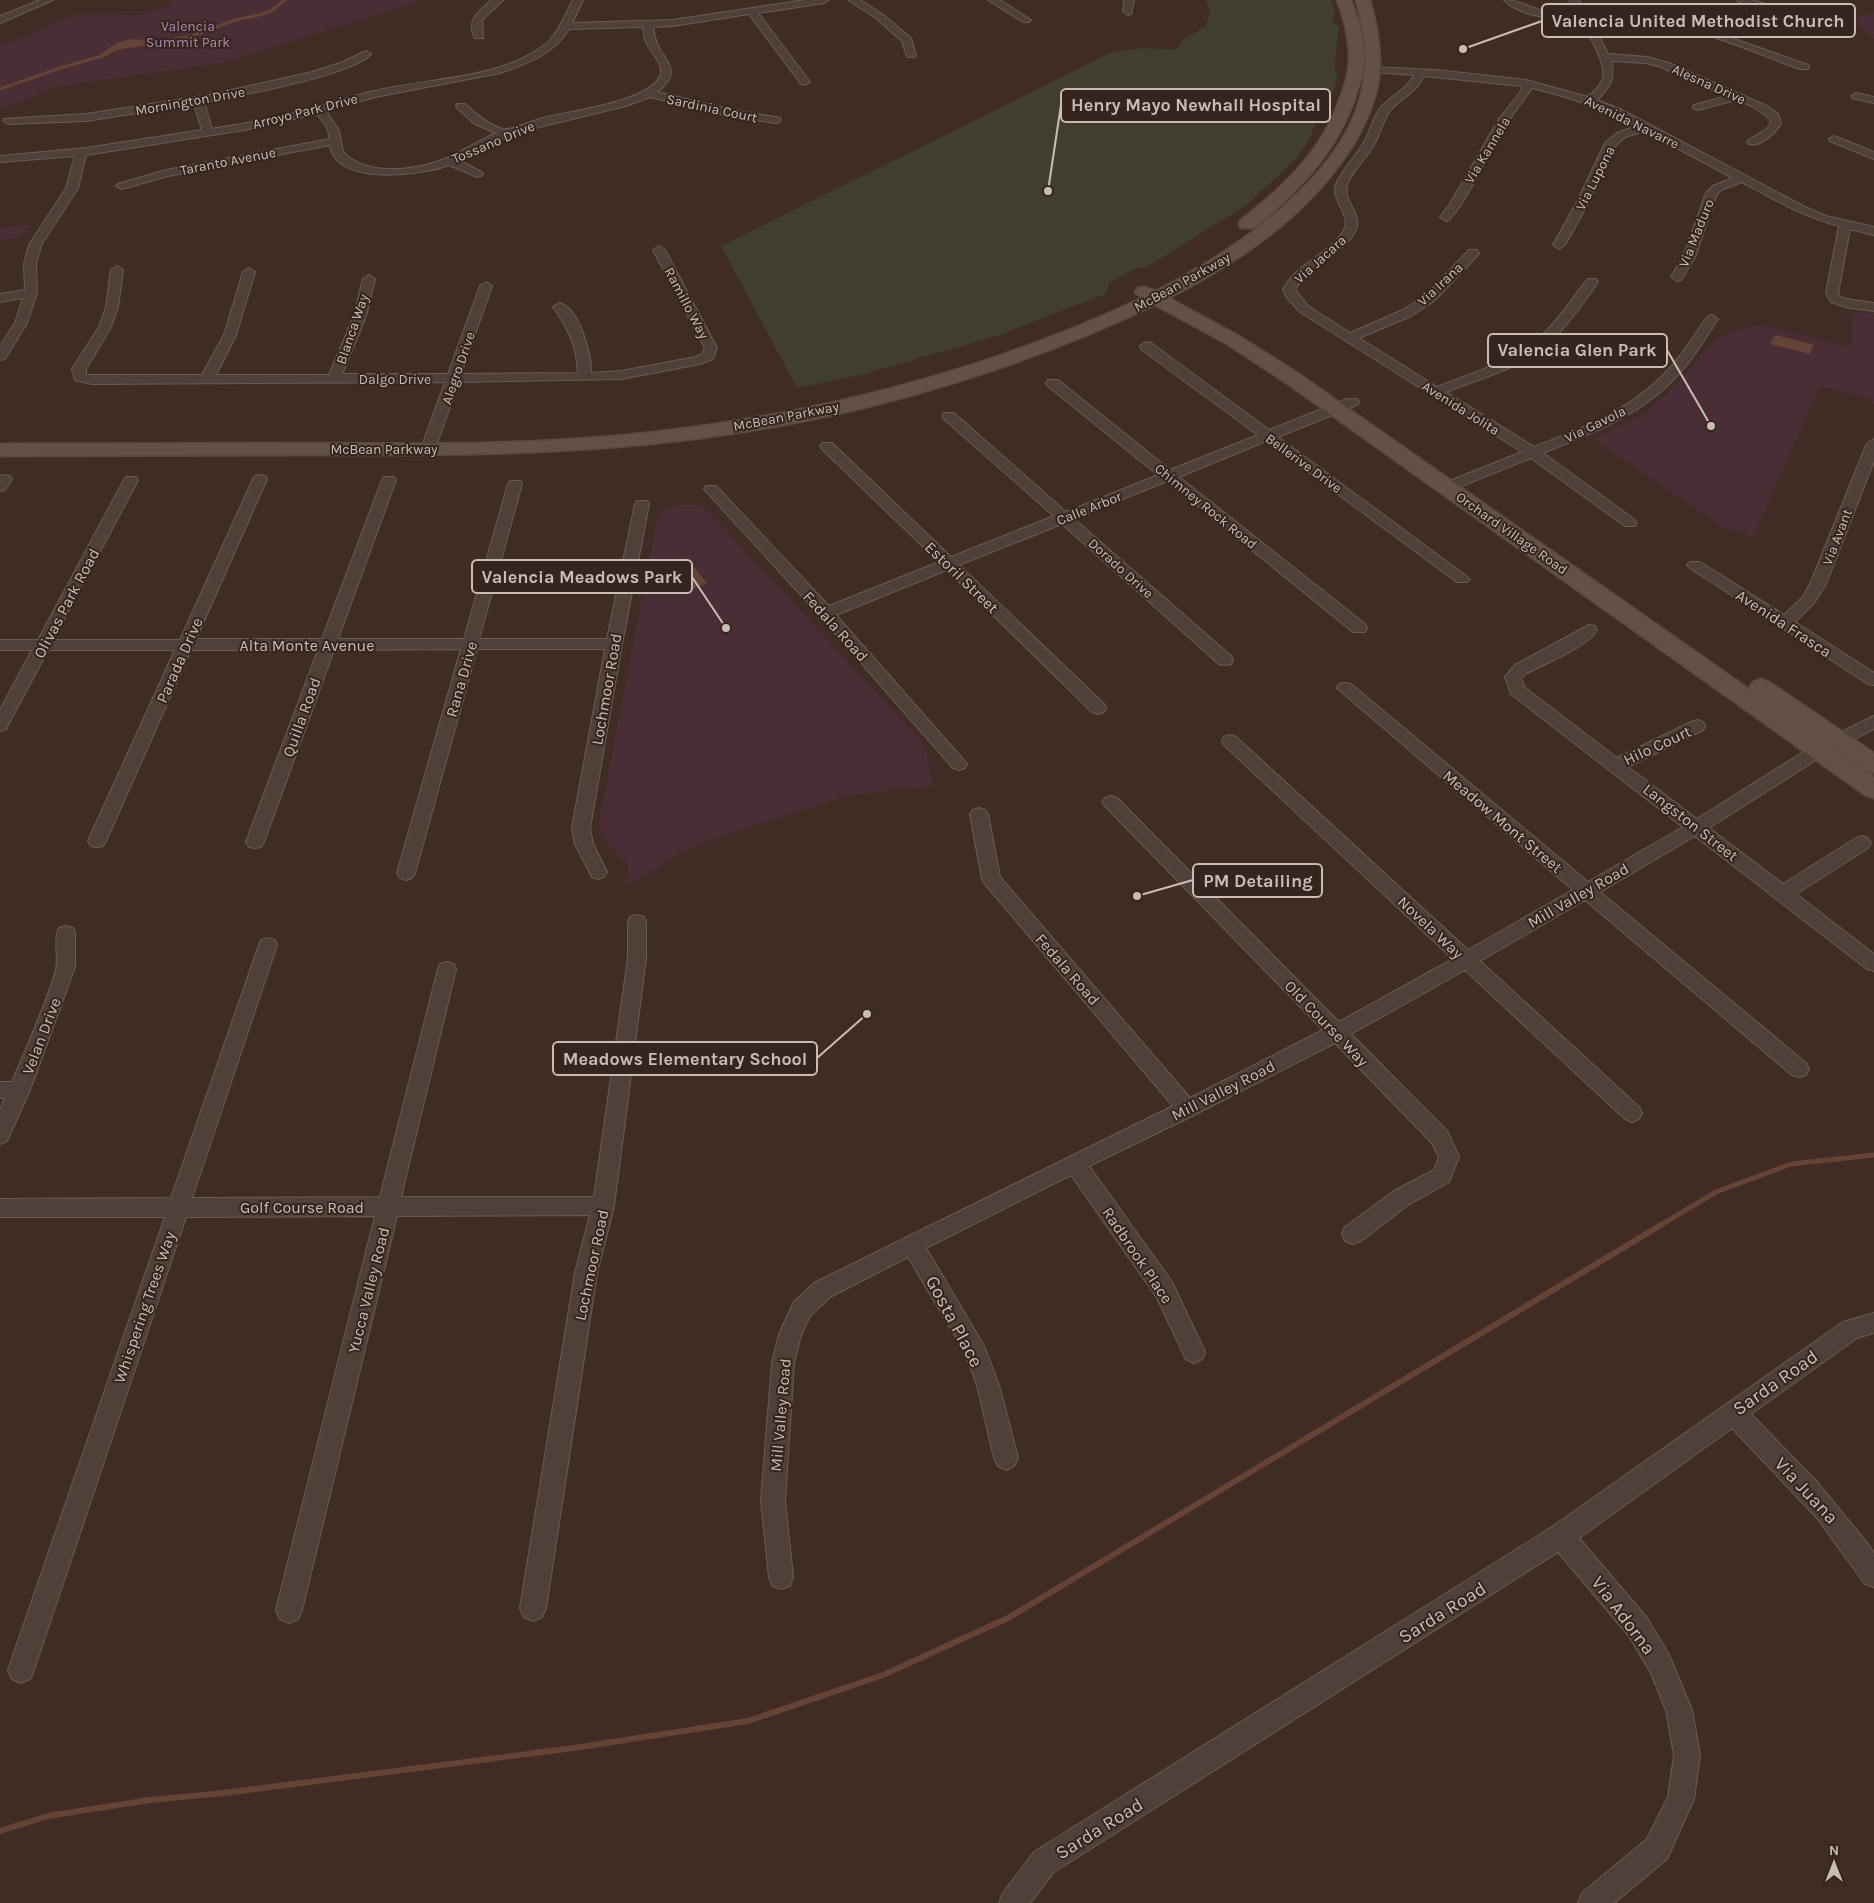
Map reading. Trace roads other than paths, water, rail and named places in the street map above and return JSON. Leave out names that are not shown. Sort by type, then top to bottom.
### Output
[{"type":"main road","name":"McBean Parkway","points":[[1235,234],[1258,216],[1312,164],[1343,109],[1356,68],[1354,36],[1344,0]]},
{"type":"main road","name":"McBean Parkway","points":[[0,437],[431,442],[502,448],[660,436],[753,423],[867,400],[943,381],[1004,362],[1058,342],[1251,242],[1292,209],[1331,167],[1351,137],[1364,106],[1374,69],[1372,28],[1363,0]]},
{"type":"main road","name":"McBean Parkway","points":[[0,450],[431,442],[666,422],[783,404],[889,381],[993,351],[1155,292],[1189,263]]},
{"type":"main road","name":"Orchard Village Road","points":[[1155,292],[1344,406],[1455,484],[1874,789]]},
{"type":"main road","points":[[867,400],[882,392],[887,387],[889,381]]},
{"type":"main road","name":"Orchard Village Road","points":[[1455,484],[1840,740],[1874,765]]},
{"type":"street","points":[[0,20],[40,5],[48,0]]},
{"type":"street","points":[[479,36],[475,29],[476,21],[498,0]]},
{"type":"street","name":"Arroyo Park Drive","points":[[0,159],[81,153],[287,118],[374,94],[466,78],[510,66],[550,46],[567,26],[578,0]]},
{"type":"street","points":[[567,26],[648,25],[752,12],[824,0]]},
{"type":"street","points":[[853,0],[879,16],[907,40],[911,55]]},
{"type":"street","points":[[994,0],[1026,20]]},
{"type":"street","points":[[1128,12],[1129,0]]},
{"type":"street","points":[[1508,0],[1533,12],[1550,15],[1628,17],[1683,25],[1712,33],[1804,67]]},
{"type":"street","points":[[1574,0],[1604,57],[1609,76],[1605,86],[1591,100]]},
{"type":"street","points":[[1742,0],[1828,26]]},
{"type":"street","points":[[752,12],[805,82]]},
{"type":"street","name":"Tossano Drive","points":[[318,109],[330,123],[335,133],[337,151],[344,160],[359,167],[381,171],[410,170],[451,161],[505,134],[539,122],[624,103],[648,93],[657,86],[667,73],[666,66],[650,40],[648,25]]},
{"type":"street","name":"Mornington Drive","points":[[8,121],[41,122],[85,118],[244,92],[332,70],[366,54]]},
{"type":"street","name":"Alesna Drive","points":[[1604,57],[1639,58],[1665,65],[1763,108],[1774,116],[1776,123],[1772,130],[1754,142]]},
{"type":"street","name":"Avenida Navarre","points":[[1374,69],[1526,83],[1591,100],[1799,208],[1845,224],[1874,231]]},
{"type":"street","name":"Via Jacara","points":[[1291,296],[1289,290],[1294,280],[1342,241],[1350,230],[1351,218],[1340,194],[1343,182],[1373,137],[1383,112],[1412,88],[1420,72]]},
{"type":"street","name":"Via Kannela","points":[[1446,217],[1455,205],[1504,119],[1527,90],[1526,83]]},
{"type":"street","name":"Sardinia Court","points":[[648,93],[709,109],[747,117],[776,120]]},
{"type":"street","points":[[1856,96],[1874,100]]},
{"type":"street","points":[[1698,107],[1737,97]]},
{"type":"street","points":[[198,100],[208,132]]},
{"type":"street","points":[[461,106],[479,122],[505,134]]},
{"type":"street","name":"Via Lupona","points":[[1560,245],[1584,200],[1609,145],[1621,136],[1645,127]]},
{"type":"street","points":[[1834,139],[1874,156]]},
{"type":"street","name":"Taranto Avenue","points":[[122,186],[166,173],[336,142]]},
{"type":"street","points":[[0,356],[21,323],[31,293],[30,264],[35,245],[72,188],[81,153]]},
{"type":"street","points":[[451,161],[477,174]]},
{"type":"street","name":"Via Maduro","points":[[1677,277],[1689,257],[1712,194],[1717,188],[1742,178]]},
{"type":"street","points":[[1845,224],[1832,293],[1835,299],[1850,304],[1874,307]]},
{"type":"street","name":"Ramillo Way","points":[[659,250],[711,348],[708,356]]},
{"type":"street","name":"Via Irana","points":[[1351,337],[1407,313],[1430,298],[1473,253]]},
{"type":"street","name":"Dalgo Drive","points":[[117,270],[112,308],[105,326],[79,369],[80,377],[92,380],[585,377],[621,375],[700,360],[708,356]]},
{"type":"street","points":[[206,378],[230,335],[249,272]]},
{"type":"street","name":"Blanca Way","points":[[334,379],[360,316],[369,279]]},
{"type":"street","points":[[1435,392],[1508,362],[1538,345],[1556,327],[1592,282]]},
{"type":"street","name":"Alegro Drive","points":[[431,442],[486,286]]},
{"type":"street","points":[[0,298],[31,293]]},
{"type":"street","name":"Avenida Jolita","points":[[1291,296],[1304,309],[1532,452],[1630,523]]},
{"type":"street","points":[[559,306],[570,319],[581,343],[585,358],[585,377]]},
{"type":"street","name":"Via Gavola","points":[[1455,484],[1587,431],[1633,406],[1663,383],[1690,351],[1712,319]]},
{"type":"street","name":"Bellerive Drive","points":[[1146,346],[1462,579]]},
{"type":"street","name":"Chimney Rock Road","points":[[1053,383],[1359,628]]},
{"type":"street","name":"Calle Arbor","points":[[826,613],[1344,406]]},
{"type":"street","name":"Dorado Drive","points":[[949,416],[1225,660]]},
{"type":"street","name":"Via Avant","points":[[1785,623],[1808,600],[1818,584],[1874,443]]},
{"type":"street","name":"Estoril Street","points":[[828,446],[1098,708]]},
{"type":"street","name":"Parada Drive","points":[[96,841],[260,479]]},
{"type":"street","name":"Olivas Park Road","points":[[0,725],[131,480]]},
{"type":"street","name":"Quilla Road","points":[[255,842],[389,480]]},
{"type":"street","name":"Rana Drive","points":[[406,873],[516,484]]},
{"type":"street","name":"Fedala Road","points":[[711,489],[826,613],[959,764]]},
{"type":"street","name":"Lochmoor Road","points":[[598,872],[584,844],[581,828],[614,644],[642,504]]},
{"type":"street","name":"Avenida Frasca","points":[[1695,565],[1874,680]]},
{"type":"street","name":"Langston Street","points":[[1589,630],[1571,643],[1521,669],[1513,678],[1517,690],[1617,764],[1874,964]]},
{"type":"street","name":"Alta Monte Avenue","points":[[0,645],[614,644]]},
{"type":"street","name":"Meadow Mont Street","points":[[1345,688],[1799,1070]]},
{"type":"street","name":"Mill Valley Road","points":[[781,1577],[772,1501],[783,1363],[790,1334],[802,1309],[822,1290],[1336,1033],[1467,960],[1697,826],[1819,750],[1874,722]]},
{"type":"street","name":"Hilo Court","points":[[1617,764],[1697,726]]},
{"type":"street","name":"Novela Way","points":[[1230,741],[1632,1113]]},
{"type":"street","name":"Old Course Way","points":[[1111,802],[1440,1137],[1449,1157],[1442,1176],[1401,1198],[1353,1234]]},
{"type":"street","name":"Fedala Road","points":[[979,814],[990,879],[1187,1109]]},
{"type":"street","points":[[1784,893],[1862,843]]},
{"type":"street","name":"Lochmoor Road","points":[[533,1608],[586,1273],[603,1206],[637,958],[637,922]]},
{"type":"street","name":"Velan Drive","points":[[0,1135],[56,998],[66,967],[66,933]]},
{"type":"street","name":"Whispering Trees Way","points":[[21,1670],[268,945]]},
{"type":"street","name":"Yucca Valley Road","points":[[289,1610],[447,970]]},
{"type":"street","points":[[0,1090],[20,1090]]},
{"type":"street","name":"Radbrook Place","points":[[1075,1163],[1164,1288],[1194,1352]]},
{"type":"street","name":"Golf Course Road","points":[[0,1208],[603,1206]]},
{"type":"street","name":"Gosta Place","points":[[912,1244],[973,1346],[988,1385],[1006,1458]]},
{"type":"street","name":"Sarda Road","points":[[1013,1903],[1044,1862],[1561,1536],[1851,1329],[1874,1323]]},
{"type":"street","name":"Via Juana","points":[[1733,1412],[1828,1510],[1874,1574]]},
{"type":"street","name":"Via Adorna","points":[[1561,1536],[1638,1627],[1660,1664],[1679,1710],[1686,1756],[1681,1799],[1657,1849],[1592,1903]]},
{"type":"waterway","points":[[153,42],[189,37],[235,20],[259,15],[271,11],[285,0]]},
{"type":"waterway","points":[[0,89],[60,68],[102,56]]},
{"type":"waterway","points":[[1659,1226],[1716,1192],[1791,1164],[1874,1155]]},
{"type":"waterway","points":[[0,1831],[48,1816],[150,1800],[224,1793],[574,1748],[748,1721],[883,1675],[1008,1618],[1661,1225]]},
{"type":"place","name":"Valencia United Methodist Church","points":[[1463,49]]},
{"type":"place","name":"Henry Mayo Newhall Hospital","points":[[1048,191]]},
{"type":"place","name":"Valencia Glen Park","points":[[1711,426]]},
{"type":"place","name":"Valencia Meadows Park","points":[[726,628]]},
{"type":"place","name":"PM Detailing","points":[[1137,896]]},
{"type":"place","name":"Meadows Elementary School","points":[[867,1014]]},
{"type":"park label","name":"Valencia Summit Park","points":[[188,34]]}]
